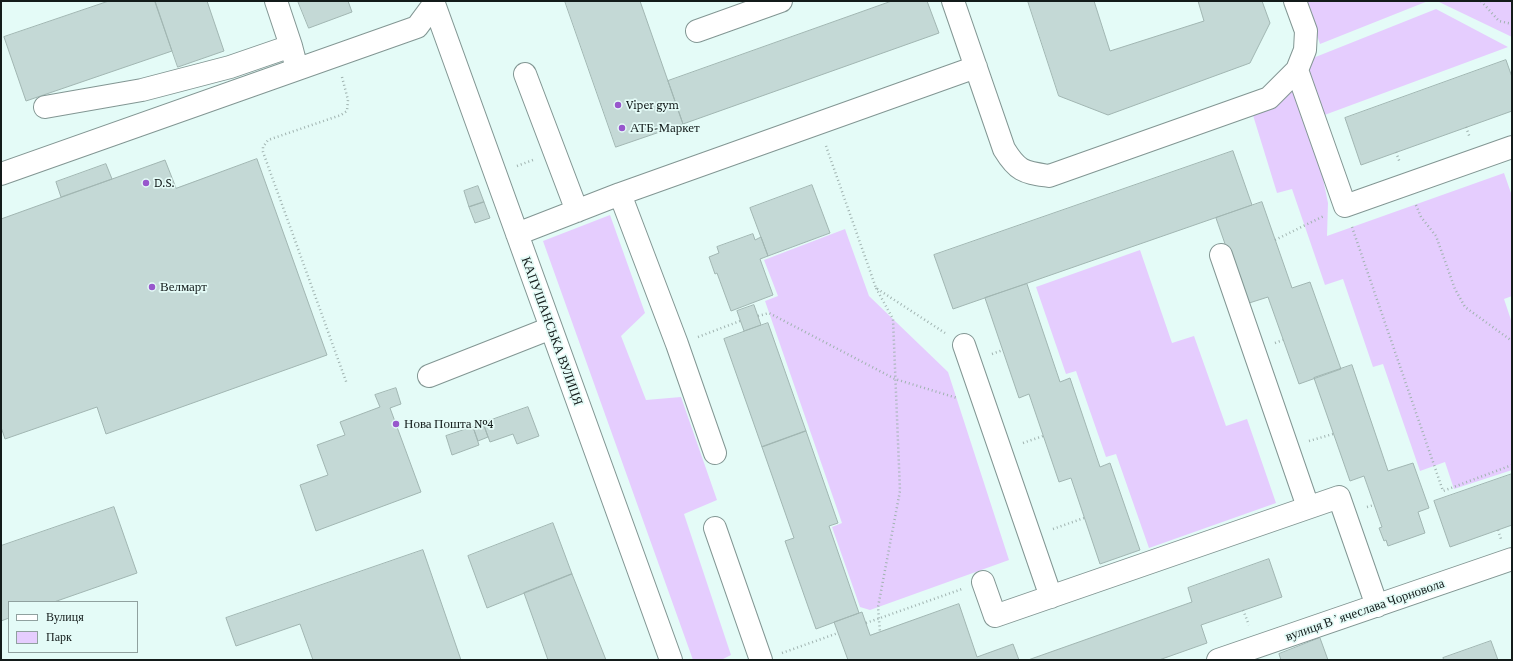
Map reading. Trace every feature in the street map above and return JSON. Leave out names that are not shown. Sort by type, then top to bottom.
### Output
[{"type":"street","points":[[276,1],[297,68]]},
{"type":"street","points":[[697,31],[780,1]]},
{"type":"street","points":[[953,1],[1004,149],[1014,165],[1031,173],[1049,176],[1269,98],[1297,70],[1305,50],[1306,31],[1295,1]]},
{"type":"street","points":[[1,174],[297,68],[417,27],[433,3]]},
{"type":"street","name":"КАПУШАНСЬКА ВУЛИЦЯ","points":[[433,3],[671,660]]},
{"type":"street","points":[[45,107],[142,90],[230,67],[291,46]]},
{"type":"street","points":[[517,234],[620,194],[976,67]]},
{"type":"street","points":[[1297,70],[1345,206],[1512,147]]},
{"type":"street","points":[[525,74],[577,211]]},
{"type":"street","points":[[620,194],[677,344],[715,453]]},
{"type":"street","points":[[1221,255],[1308,507]]},
{"type":"street","points":[[429,376],[551,328]]},
{"type":"street","points":[[964,345],[1051,597]]},
{"type":"street","points":[[983,582],[995,616],[1339,497],[1377,606]]},
{"type":"street","points":[[715,528],[768,658]]},
{"type":"street","name":"вулиця Вʼячеслава Чорновола","points":[[1218,660],[1512,559]]},
{"type":"path","points":[[1481,1],[1499,21],[1512,24]]},
{"type":"path","points":[[336,55],[348,100],[347,111],[341,115],[268,140],[263,147],[263,152],[347,384]]},
{"type":"path","points":[[818,123],[876,288],[893,319],[900,491],[878,607],[880,632]]},
{"type":"path","points":[[512,168],[555,152]]},
{"type":"path","points":[[1408,184],[1421,217],[1436,236],[1455,289],[1466,307],[1512,341]]},
{"type":"path","points":[[1275,240],[1345,206],[1443,491],[1512,465]]},
{"type":"path","points":[[876,288],[964,345]]},
{"type":"path","points":[[758,316],[769,313],[895,379],[986,409]]},
{"type":"path","points":[[677,344],[740,321]]},
{"type":"path","points":[[1030,537],[1084,518]]},
{"type":"path","points":[[866,623],[983,582]]},
{"type":"path","points":[[768,658],[838,633]]},
{"type":"green space","points":[[1305,1],[1428,1],[1320,44]]},
{"type":"green space","points":[[1437,1],[1512,1],[1512,37]]},
{"type":"green space","points":[[1436,9],[1508,47],[1311,120],[1328,203],[1327,236],[1504,173],[1512,196],[1512,296],[1504,299],[1512,323],[1512,470],[1454,489],[1445,462],[1420,471],[1383,364],[1373,367],[1343,279],[1325,285],[1292,189],[1277,193],[1252,112],[1308,60]]},
{"type":"green space","points":[[610,215],[645,313],[621,336],[646,400],[681,397],[717,500],[684,514],[731,655],[721,660],[693,660],[543,241]]},
{"type":"green space","points":[[845,229],[869,296],[948,372],[1009,560],[870,610],[860,607],[832,527],[842,523],[765,301],[778,296],[764,260]]},
{"type":"green space","points":[[1140,250],[1172,343],[1194,336],[1226,426],[1247,419],[1276,503],[1149,548],[1116,454],[1106,457],[1076,371],[1066,374],[1036,287]]},
{"type":"building","points":[[109,1],[155,1],[172,51],[26,101],[4,37]]},
{"type":"building","points":[[155,1],[207,1],[224,51],[178,67]]},
{"type":"building","points":[[298,1],[348,1],[352,12],[309,28]]},
{"type":"building","points":[[565,1],[640,1],[683,124],[616,147]]},
{"type":"building","points":[[892,1],[927,1],[939,33],[683,124],[668,81]]},
{"type":"building","points":[[1028,1],[1094,1],[1110,51],[1204,21],[1198,1],[1262,1],[1270,23],[1250,63],[1108,115],[1059,96]]},
{"type":"building","points":[[1506,60],[1512,77],[1512,111],[1361,165],[1345,118]]},
{"type":"building","points":[[1233,151],[1252,205],[953,309],[934,255]]},
{"type":"building","name":"Велмарт","points":[[257,159],[327,355],[106,434],[97,407],[5,439],[1,427],[1,219],[165,160],[176,188]]},
{"type":"building","points":[[106,164],[112,179],[61,197],[56,182]]},
{"type":"building","points":[[812,185],[830,233],[768,256],[750,208]]},
{"type":"building","points":[[478,186],[484,202],[469,207],[464,191]]},
{"type":"building","points":[[484,202],[490,218],[475,223],[469,207]]},
{"type":"building","points":[[1262,202],[1292,288],[1310,282],[1341,369],[1299,384],[1268,297],[1246,304],[1216,218]]},
{"type":"building","points":[[753,234],[755,240],[761,237],[768,256],[760,259],[773,295],[731,311],[717,273],[715,274],[709,257],[719,253],[717,247]]},
{"type":"building","points":[[1027,284],[1060,382],[1070,378],[1100,467],[1110,463],[1140,550],[1100,564],[1071,478],[1059,482],[1029,394],[1019,398],[985,298]]},
{"type":"building","points":[[754,305],[761,325],[744,331],[737,311]]},
{"type":"building","points":[[768,323],[806,431],[762,447],[724,339]]},
{"type":"building","points":[[1352,365],[1388,471],[1413,463],[1429,508],[1418,512],[1425,533],[1388,546],[1386,540],[1384,541],[1379,528],[1382,527],[1364,476],[1350,481],[1314,378]]},
{"type":"building","points":[[396,388],[401,404],[390,408],[421,492],[316,531],[300,485],[328,475],[317,445],[345,435],[340,422],[380,407],[375,395]]},
{"type":"building","points":[[528,407],[539,436],[517,444],[513,434],[490,442],[483,423]]},
{"type":"building","points":[[483,423],[488,437],[478,441],[473,427]]},
{"type":"building","points":[[473,427],[479,445],[452,455],[446,436]]},
{"type":"building","points":[[806,431],[838,523],[829,526],[859,613],[816,629],[785,541],[794,538],[762,447]]},
{"type":"building","points":[[1512,474],[1512,525],[1450,547],[1434,501]]},
{"type":"building","points":[[114,507],[137,573],[57,601],[8,601],[8,618],[1,621],[1,546]]},
{"type":"building","points":[[553,523],[572,574],[487,608],[468,556]]},
{"type":"building","points":[[423,550],[461,660],[313,660],[300,624],[236,646],[226,618]]},
{"type":"building","points":[[1269,559],[1282,597],[1201,625],[1207,643],[1159,660],[1028,660],[1192,602],[1188,588]]},
{"type":"building","points":[[572,574],[606,660],[548,660],[524,593]]},
{"type":"building","points":[[959,604],[977,657],[1013,644],[1019,660],[848,660],[834,622],[862,612],[870,635]]},
{"type":"building","points":[[1320,638],[1328,660],[1281,660],[1279,654]]},
{"type":"building","points":[[1491,641],[1498,660],[1444,660],[1443,658]]},
{"type":"place","name":"Viper gym","points":[[618,105]]},
{"type":"place","name":"АТБ-Маркет","points":[[622,128]]},
{"type":"place","name":"D.S.","points":[[146,183]]},
{"type":"place","name":"Велмарт","points":[[152,287]]},
{"type":"place","name":"Нова Пошта №4","points":[[396,424]]}]
